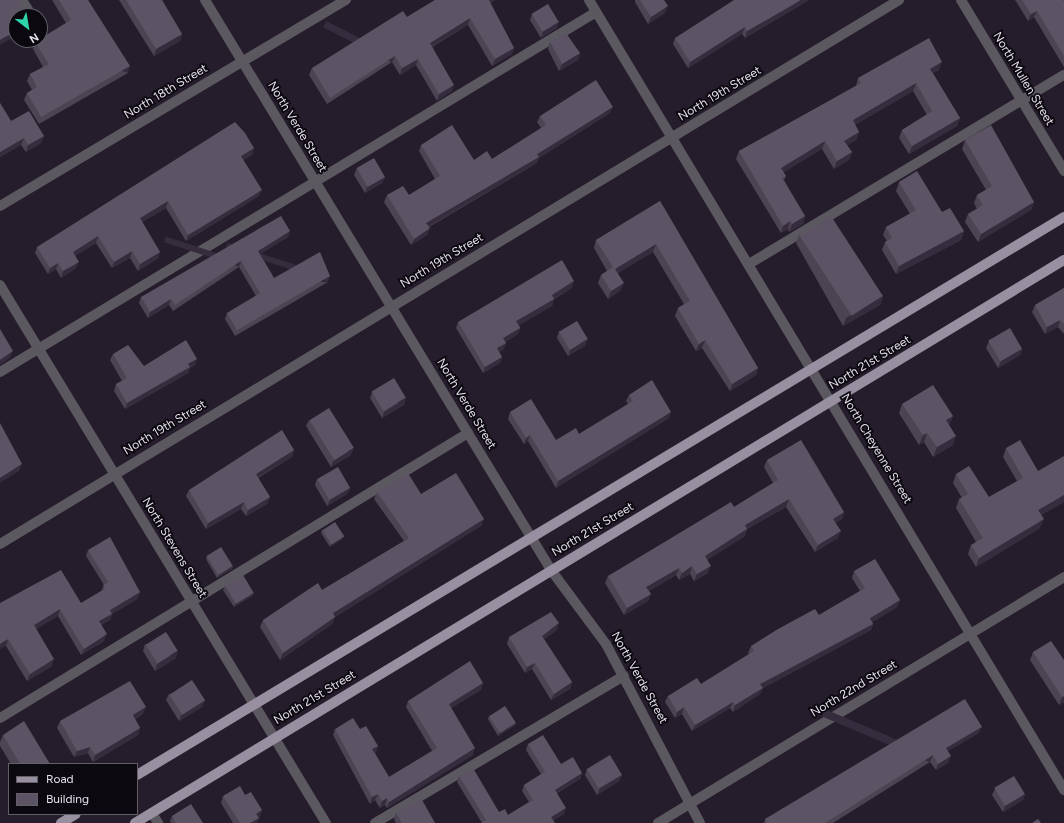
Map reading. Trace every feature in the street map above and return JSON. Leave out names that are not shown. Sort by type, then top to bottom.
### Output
[{"type":"main road","name":"North 21st Street","points":[[138,775],[813,370],[1064,217]]},
{"type":"main road","name":"North 21st Street","points":[[135,823],[1064,260]]},
{"type":"main road","points":[[61,823],[74,815]]},
{"type":"street","name":"North Verde Street","points":[[205,0],[551,570],[602,638],[624,676],[700,823]]},
{"type":"street","name":"North 18th Street","points":[[0,206],[346,0]]},
{"type":"street","name":"North Cheyenne Street","points":[[589,0],[832,401],[1064,790]]},
{"type":"street","name":"North 19th Street","points":[[0,544],[899,0]]},
{"type":"street","name":"North Mullen Street","points":[[961,0],[1064,171]]},
{"type":"street","points":[[0,372],[316,183],[596,12]]},
{"type":"street","points":[[749,264],[1064,75]]},
{"type":"street","name":"North Stevens Street","points":[[0,285],[191,602],[276,738],[326,823]]},
{"type":"street","points":[[0,718],[468,433]]},
{"type":"street","name":"North 22nd Street","points":[[658,823],[1064,577]]},
{"type":"street","points":[[375,823],[624,676]]},
{"type":"street","points":[[152,813],[158,823]]},
{"type":"building","points":[[0,0],[18,0],[23,8],[8,8],[8,36],[0,40]]},
{"type":"building","points":[[59,0],[88,0],[130,66],[41,117],[27,93],[37,87],[30,74],[49,64],[39,48],[48,48],[48,34],[71,20]]},
{"type":"building","points":[[126,0],[162,0],[182,34],[156,49]]},
{"type":"building","points":[[435,0],[489,0],[514,48],[495,59],[470,18],[430,43],[454,85],[439,94],[418,59],[402,68],[395,56],[330,98],[312,68],[403,11],[407,17]]},
{"type":"building","points":[[640,0],[664,0],[668,6],[651,17]]},
{"type":"building","points":[[734,0],[801,0],[747,31],[745,27],[690,62],[675,38]]},
{"type":"building","points":[[1022,0],[1064,1],[1064,56],[1037,11],[1031,14]]},
{"type":"building","points":[[548,4],[559,22],[543,32],[532,14]]},
{"type":"building","points":[[566,33],[580,53],[562,64],[550,42]]},
{"type":"building","points":[[929,38],[942,62],[930,69],[960,118],[912,146],[902,130],[932,111],[916,83],[853,120],[859,132],[844,141],[852,152],[837,161],[825,141],[781,168],[786,176],[782,178],[805,216],[792,224],[790,221],[783,226],[739,151],[861,83],[858,78]]},
{"type":"building","points":[[596,80],[613,107],[537,154],[539,157],[426,223],[430,228],[414,239],[387,195],[403,186],[409,195],[440,176],[421,145],[452,125],[474,160],[487,151],[492,159],[546,125],[540,116]]},
{"type":"building","points":[[0,103],[11,121],[29,111],[44,136],[28,145],[24,138],[0,152]]},
{"type":"building","points":[[235,122],[245,133],[254,148],[241,156],[262,190],[188,235],[168,201],[140,218],[160,252],[140,264],[132,251],[114,262],[98,236],[73,252],[79,262],[63,271],[58,263],[50,268],[37,247]]},
{"type":"building","points":[[991,125],[1034,202],[981,234],[968,214],[983,205],[977,195],[992,186],[965,140]]},
{"type":"building","points":[[374,158],[385,177],[368,187],[357,168]]},
{"type":"building","points":[[917,171],[942,212],[950,208],[964,231],[899,266],[885,242],[892,238],[886,227],[916,210],[899,182]]},
{"type":"building","points":[[660,201],[758,368],[732,384],[705,340],[699,344],[678,308],[690,301],[656,244],[615,269],[624,283],[611,291],[601,275],[613,267],[596,240]]},
{"type":"building","points":[[281,216],[290,231],[258,251],[274,278],[320,252],[330,276],[237,330],[227,313],[260,293],[241,261],[175,305],[171,299],[150,312],[141,297]]},
{"type":"building","points":[[831,216],[883,296],[852,316],[800,236]]},
{"type":"building","points":[[562,260],[574,281],[552,295],[554,299],[516,321],[520,328],[503,338],[506,343],[497,348],[502,357],[485,367],[458,322]]},
{"type":"building","points":[[1064,288],[1064,324],[1060,320],[1047,327],[1035,305]]},
{"type":"building","points":[[577,321],[588,339],[570,350],[559,332]]},
{"type":"building","points":[[1010,328],[1022,349],[1000,361],[988,340]]},
{"type":"building","points":[[0,329],[13,351],[0,360]]},
{"type":"building","points":[[186,340],[197,359],[188,364],[190,367],[127,403],[116,384],[127,378],[113,354],[128,345],[144,366]]},
{"type":"building","points":[[394,378],[406,398],[384,411],[372,391]]},
{"type":"building","points":[[652,380],[671,412],[558,481],[530,435],[526,438],[510,412],[531,399],[556,440],[576,428],[579,434],[633,401],[629,395]]},
{"type":"building","points":[[933,385],[953,416],[946,420],[956,436],[937,447],[927,433],[923,435],[902,404]]},
{"type":"building","points":[[329,408],[354,448],[334,460],[309,420]]},
{"type":"building","points":[[0,423],[22,464],[0,478]]},
{"type":"building","points":[[282,430],[294,450],[256,474],[270,497],[248,510],[244,502],[208,523],[189,490]]},
{"type":"building","points":[[801,440],[844,512],[833,519],[841,531],[818,545],[789,499],[745,525],[747,529],[705,556],[711,566],[697,574],[692,566],[682,573],[679,568],[646,587],[651,594],[627,608],[608,576],[731,502],[734,507],[778,480],[767,460]]},
{"type":"building","points":[[1020,440],[1038,471],[1064,456],[1064,495],[1038,510],[1044,519],[979,558],[971,545],[983,538],[959,499],[968,494],[956,474],[969,466],[989,497],[1023,478],[1006,448]]},
{"type":"building","points":[[338,467],[350,488],[329,500],[317,479]]},
{"type":"building","points":[[408,473],[421,494],[456,473],[484,519],[333,613],[335,617],[283,653],[263,620],[318,583],[322,590],[409,538],[377,492]]},
{"type":"building","points":[[335,522],[344,536],[332,544],[322,530]]},
{"type":"building","points":[[110,537],[140,592],[110,610],[112,614],[99,621],[107,634],[84,649],[60,609],[34,625],[54,659],[30,674],[8,639],[0,644],[0,603],[61,570],[81,603],[105,589],[103,585],[108,582],[88,550]]},
{"type":"building","points":[[221,547],[233,566],[218,575],[207,556]]},
{"type":"building","points":[[875,559],[900,600],[870,618],[873,624],[760,684],[763,688],[735,705],[733,702],[695,725],[684,707],[677,712],[668,696],[697,678],[701,684],[754,651],[751,646],[778,629],[815,609],[819,615],[865,588],[854,571]]},
{"type":"building","points":[[243,575],[254,593],[236,604],[225,586]]},
{"type":"building","points":[[551,612],[559,623],[542,636],[572,682],[554,694],[535,663],[527,667],[509,637]]},
{"type":"building","points":[[166,632],[178,651],[157,663],[146,645]]},
{"type":"building","points":[[1051,641],[1064,660],[1064,696],[1062,697],[1033,652]]},
{"type":"building","points":[[470,661],[483,683],[449,704],[475,748],[389,802],[387,798],[382,801],[378,794],[372,797],[335,729],[353,718],[360,729],[366,726],[378,746],[372,749],[389,777],[437,748],[408,701]]},
{"type":"building","points":[[192,680],[205,700],[182,715],[169,695]]},
{"type":"building","points":[[130,681],[146,707],[133,715],[140,728],[95,755],[90,747],[77,751],[60,721]]},
{"type":"building","points":[[965,699],[982,727],[946,748],[951,756],[938,764],[933,755],[825,823],[767,823],[765,819]]},
{"type":"building","points":[[505,706],[516,723],[500,733],[489,716]]},
{"type":"building","points":[[24,721],[49,763],[19,763],[3,735]]},
{"type":"building","points":[[543,735],[561,764],[573,757],[582,773],[555,790],[566,808],[551,817],[555,823],[481,823],[486,820],[459,776],[473,768],[499,812],[505,809],[508,815],[533,800],[524,785],[545,772],[528,744]]},
{"type":"building","points":[[610,755],[622,775],[599,789],[587,769]]},
{"type":"building","points":[[1014,776],[1025,794],[1005,806],[994,788]]},
{"type":"building","points":[[240,786],[245,795],[251,792],[262,810],[256,814],[259,818],[250,823],[240,823],[223,796]]},
{"type":"building","points":[[421,798],[435,823],[402,823],[396,813]]},
{"type":"building","points":[[191,804],[203,823],[176,823],[172,816]]},
{"type":"building","points":[[1038,819],[1041,823],[1032,823]]}]
